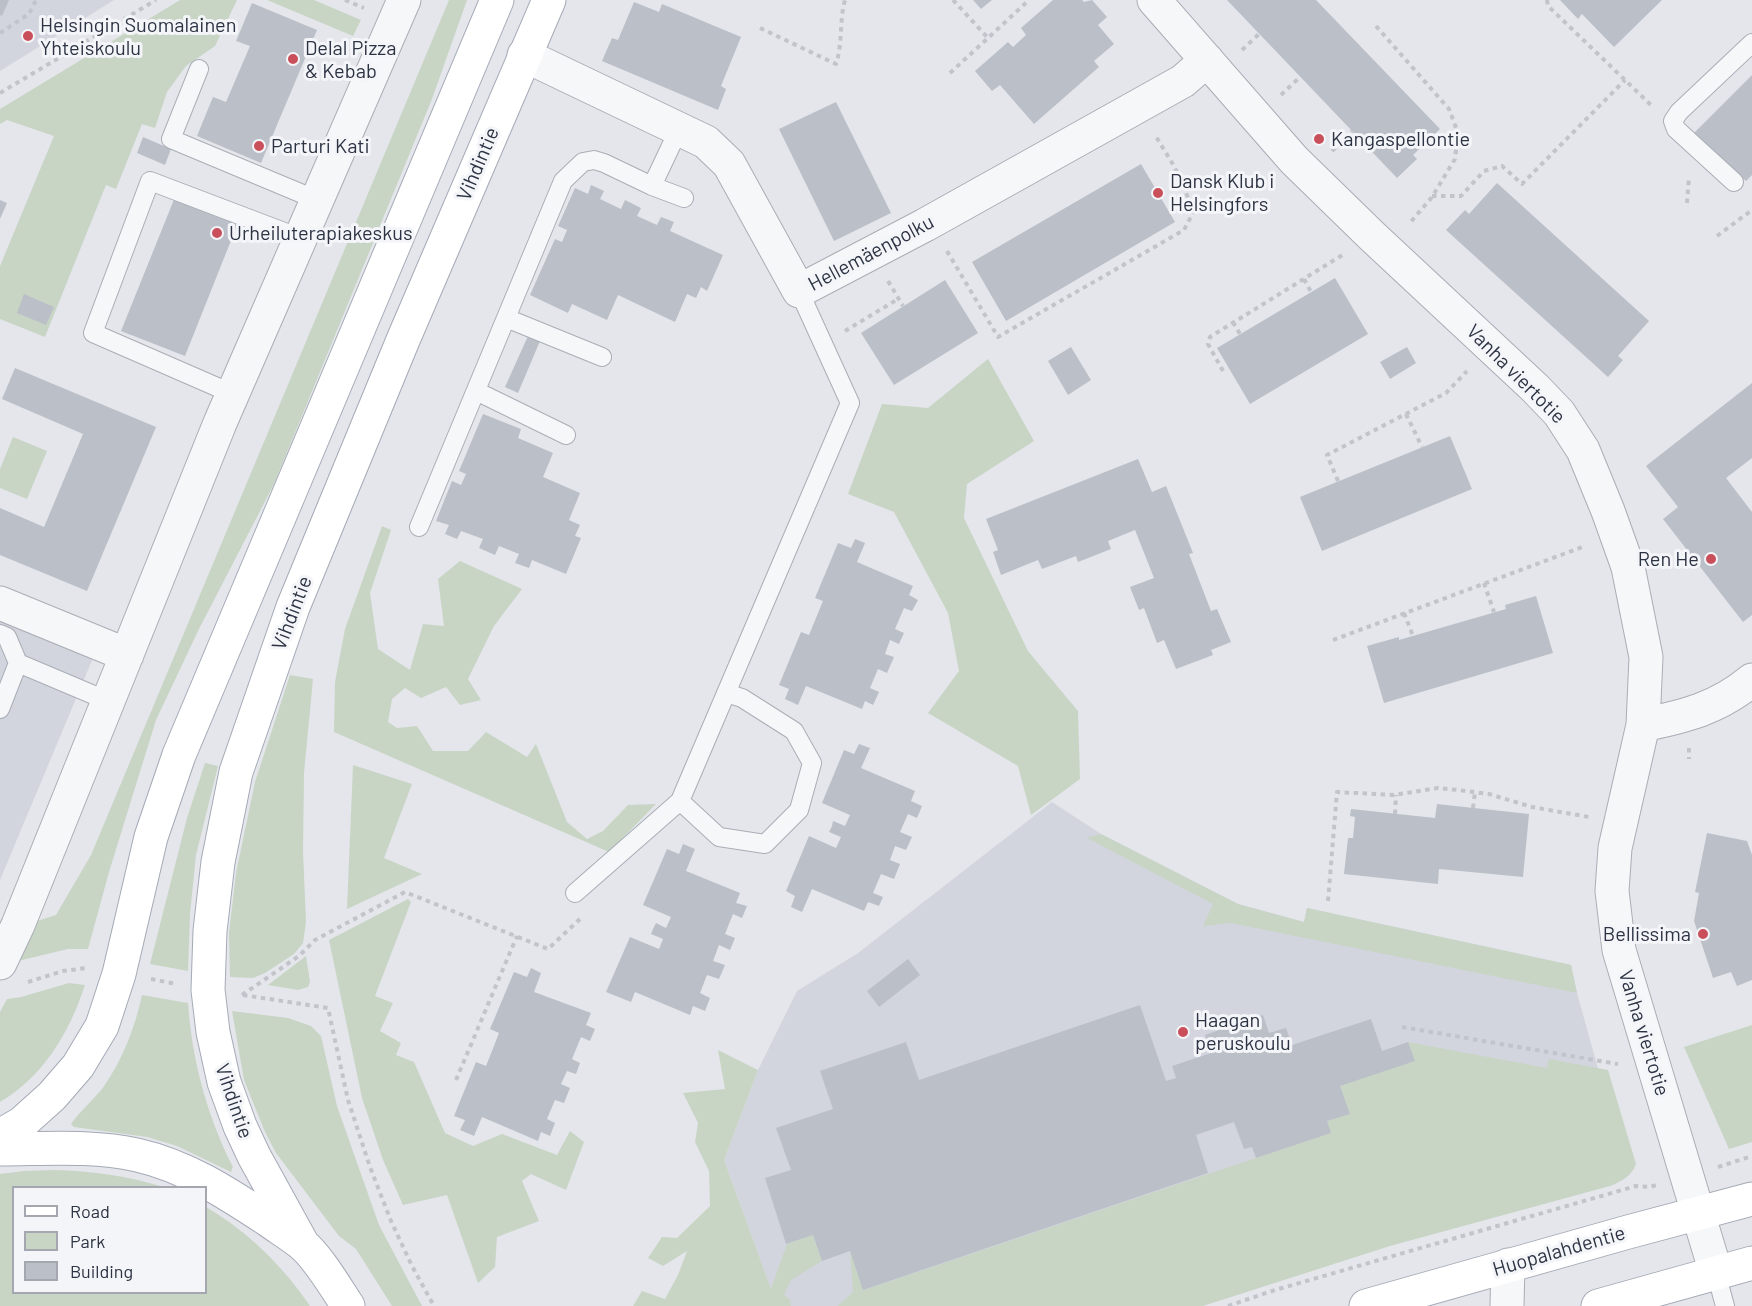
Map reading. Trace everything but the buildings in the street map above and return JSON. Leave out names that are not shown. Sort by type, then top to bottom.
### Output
[{"type":"main road","points":[[0,1136],[22,1123],[52,1096],[78,1066],[102,1026],[119,974],[151,837],[179,755],[497,0]]},
{"type":"main road","name":"Vihdintie","points":[[303,1245],[254,1156],[224,1083],[213,1032],[208,990],[210,931],[218,862],[236,772],[293,607],[403,340],[549,0]]},
{"type":"main road","points":[[0,1149],[75,1148],[137,1155],[180,1169],[218,1188],[303,1245],[330,1278],[348,1306]]},
{"type":"main road","name":"Huopalahdentie","points":[[1366,1306],[1698,1212],[1752,1199]]},
{"type":"main road","points":[[1598,1306],[1752,1263]]},
{"type":"street","points":[[10,972],[9,921],[108,701],[233,394],[404,0]]},
{"type":"street","name":"Vanha viertotie","points":[[1154,0],[1294,160],[1379,243],[1535,388],[1558,413],[1583,450],[1628,567],[1646,657],[1643,725],[1619,824],[1612,891],[1619,951],[1716,1273]]},
{"type":"street","name":"Hellemäenpolku","points":[[524,55],[706,142],[729,164],[800,291],[930,222],[1183,81],[1207,60]]},
{"type":"street","points":[[0,603],[127,655]]},
{"type":"street","points":[[1643,725],[1689,716],[1729,698],[1752,680]]},
{"type":"street","points":[[1507,1306],[1508,1265]]},
{"type":"lane","points":[[1734,183],[1676,129],[1672,121],[1678,112],[1752,43]]},
{"type":"lane","points":[[199,69],[171,139],[317,200]]},
{"type":"lane","points":[[652,186],[679,129]]},
{"type":"lane","points":[[419,528],[563,181],[583,162],[594,160],[684,198]]},
{"type":"lane","points":[[233,394],[93,333],[150,181],[300,238]]},
{"type":"lane","points":[[575,893],[680,801],[850,403],[800,291]]},
{"type":"lane","points":[[506,318],[602,357]]},
{"type":"lane","points":[[476,391],[566,435]]},
{"type":"lane","points":[[3,635],[18,663],[108,701]]},
{"type":"lane","points":[[0,709],[18,663]]},
{"type":"lane","points":[[680,801],[719,837],[765,844],[799,810],[812,763],[794,731],[741,698],[726,693]]},
{"type":"lane","points":[[1716,1273],[1725,1306]]},
{"type":"path","points":[[0,33],[29,14],[36,0]]},
{"type":"path","points":[[0,93],[156,0]]},
{"type":"path","points":[[760,28],[836,64],[840,51],[841,14],[845,0]]},
{"type":"path","points":[[954,0],[988,38]]},
{"type":"path","points":[[950,73],[1029,0]]},
{"type":"path","points":[[1547,0],[1548,6],[1676,129]]},
{"type":"path","points":[[1223,371],[1208,344],[1210,336],[1304,279],[1379,243],[1432,196],[1455,159],[1458,133],[1449,109],[1376,26]]},
{"type":"path","points":[[1242,51],[1259,34]]},
{"type":"path","points":[[1280,95],[1300,77]]},
{"type":"path","points":[[1432,196],[1461,196],[1484,171],[1502,166],[1522,184],[1625,80]]},
{"type":"path","points":[[930,222],[998,337],[1184,230],[1194,211],[1174,166],[1138,105]]},
{"type":"path","points":[[1332,152],[1352,131]]},
{"type":"path","points":[[1717,236],[1752,210]]},
{"type":"path","points":[[1304,279],[1311,292]]},
{"type":"path","points":[[823,344],[898,299]]},
{"type":"path","points":[[1233,322],[1240,334]]},
{"type":"path","points":[[1338,481],[1327,454],[1446,393],[1491,347]]},
{"type":"path","points":[[1406,414],[1422,447]]},
{"type":"path","points":[[1333,640],[1616,534]]},
{"type":"path","points":[[1485,583],[1494,612]]},
{"type":"path","points":[[1404,613],[1413,636]]},
{"type":"path","points":[[1328,902],[1336,792],[1396,795],[1438,788],[1475,792],[1532,807],[1619,824]]},
{"type":"path","points":[[1473,808],[1475,792]]},
{"type":"path","points":[[1395,814],[1396,795]]},
{"type":"path","points":[[242,995],[299,956],[315,940],[405,892],[452,909]]},
{"type":"path","points":[[456,1080],[517,936]]},
{"type":"path","points":[[1650,939],[1693,936]]},
{"type":"path","points":[[10,972],[26,983],[63,971],[89,968],[208,990],[328,1008],[348,1100],[370,1167],[391,1221],[434,1306]]},
{"type":"path","points":[[1402,1027],[1619,1064]]},
{"type":"path","points":[[1725,1165],[1752,1156]]},
{"type":"path","points":[[1228,1306],[1275,1290],[1636,1186],[1650,1187]]},
{"type":"shaded area","name":"Helsingin Suomalainen Yhteiskoulu","points":[[0,0],[114,0],[0,71]]},
{"type":"shaded area","points":[[0,620],[93,658],[0,880]]},
{"type":"shaded area","name":"Haagan peruskoulu","points":[[1052,802],[1101,834],[1238,904],[1304,922],[1307,908],[1571,965],[1602,1083],[910,1306],[777,1306],[724,1160],[758,1070],[797,991],[858,953]]},
{"type":"green space","points":[[180,0],[237,0],[215,46],[186,66],[167,92],[155,128],[142,124],[116,189],[106,185],[45,337],[0,319],[0,266],[54,136],[7,120],[0,124],[0,109]]},
{"type":"green space","points":[[267,0],[314,0],[361,20],[353,36]]},
{"type":"green space","points":[[449,0],[467,0],[432,99],[274,484],[199,629],[156,720],[88,949],[68,949],[18,961],[34,922],[56,915],[91,855]]},
{"type":"green space","points":[[988,359],[1034,441],[967,484],[964,518],[1028,651],[1078,711],[1080,779],[1031,815],[1018,766],[928,713],[959,671],[948,613],[894,512],[848,494],[882,404],[928,408]]},
{"type":"green space","points":[[13,437],[47,451],[27,499],[0,488],[0,469]]},
{"type":"green space","points":[[382,526],[391,530],[370,593],[378,649],[410,670],[423,624],[444,626],[438,579],[460,561],[522,589],[494,626],[468,679],[481,700],[460,705],[446,687],[421,698],[405,688],[392,699],[388,722],[397,728],[417,726],[433,751],[468,751],[486,732],[527,757],[536,744],[567,822],[587,839],[603,831],[628,805],[656,804],[609,852],[334,732],[335,682],[345,629]]},
{"type":"green space","points":[[290,675],[313,679],[304,773],[303,851],[306,922],[303,943],[294,954],[265,973],[253,978],[230,977],[229,933],[236,873],[255,782]]},
{"type":"green space","points":[[205,763],[218,766],[196,855],[190,914],[188,971],[150,964],[187,818]]},
{"type":"green space","points":[[353,765],[412,784],[384,858],[422,874],[347,909]]},
{"type":"green space","points":[[1101,834],[1238,904],[1304,922],[1307,908],[1571,965],[1577,993],[1231,923],[1203,926],[1213,904],[1087,838]]},
{"type":"green space","points":[[408,899],[411,902],[375,996],[393,1003],[380,1031],[401,1043],[396,1055],[414,1062],[445,1133],[473,1146],[502,1134],[557,1155],[570,1131],[584,1142],[566,1190],[531,1174],[522,1181],[539,1221],[497,1237],[495,1267],[478,1283],[447,1195],[403,1205],[383,1160],[362,1098],[329,940]]},
{"type":"green space","points":[[306,956],[310,982],[308,987],[298,990],[268,985]]},
{"type":"green space","points":[[69,983],[85,985],[63,1036],[30,1080],[0,1102],[0,1012],[7,999]]},
{"type":"green space","points":[[142,995],[188,1003],[193,1046],[202,1087],[208,1108],[233,1167],[231,1172],[177,1146],[147,1137],[74,1127],[71,1124],[102,1089],[116,1067],[132,1032]]},
{"type":"green space","points":[[232,1011],[288,1018],[311,1026],[321,1036],[337,1106],[379,1225],[422,1306],[392,1306],[356,1249],[339,1236],[276,1153],[244,1080]]},
{"type":"green space","points":[[1752,1025],[1752,1142],[1729,1149],[1684,1047]]},
{"type":"green space","points":[[1408,1042],[1547,1068],[1549,1059],[1608,1070],[1636,1164],[1632,1172],[1626,1178],[1610,1186],[1390,1246],[1203,1306],[838,1306],[853,1292],[850,1251],[864,1290],[1330,1133],[1327,1121],[1349,1113],[1340,1086],[1414,1061]]},
{"type":"green space","points":[[718,1050],[758,1070],[724,1160],[771,1289],[787,1244],[813,1235],[822,1261],[791,1280],[784,1295],[790,1300],[791,1306],[633,1306],[642,1291],[665,1299],[678,1275],[687,1251],[663,1266],[648,1258],[662,1237],[677,1238],[710,1206],[709,1171],[695,1142],[698,1123],[683,1093],[725,1089]]},
{"type":"green space","points":[[24,1171],[83,1172],[110,1175],[160,1186],[12,1186],[12,1294],[207,1294],[207,1208],[236,1227],[263,1250],[310,1306],[0,1306],[0,1174]]},
{"type":"place","name":"Helsingin Suomalainen Yhteiskoulu","points":[[28,36]]},
{"type":"place","name":"Delal Pizza & Kebab","points":[[293,59]]},
{"type":"place","name":"Kangaspellontie","points":[[1319,139]]},
{"type":"place","name":"Parturi Kati","points":[[259,146]]},
{"type":"place","name":"Dansk Klub i Helsingfors","points":[[1158,193]]},
{"type":"place","name":"Urheiluterapiakeskus","points":[[217,233]]},
{"type":"place","name":"Ren He","points":[[1711,559]]},
{"type":"place","name":"Bellissima","points":[[1703,934]]},
{"type":"place","name":"Haagan peruskoulu","points":[[1183,1032]]}]
